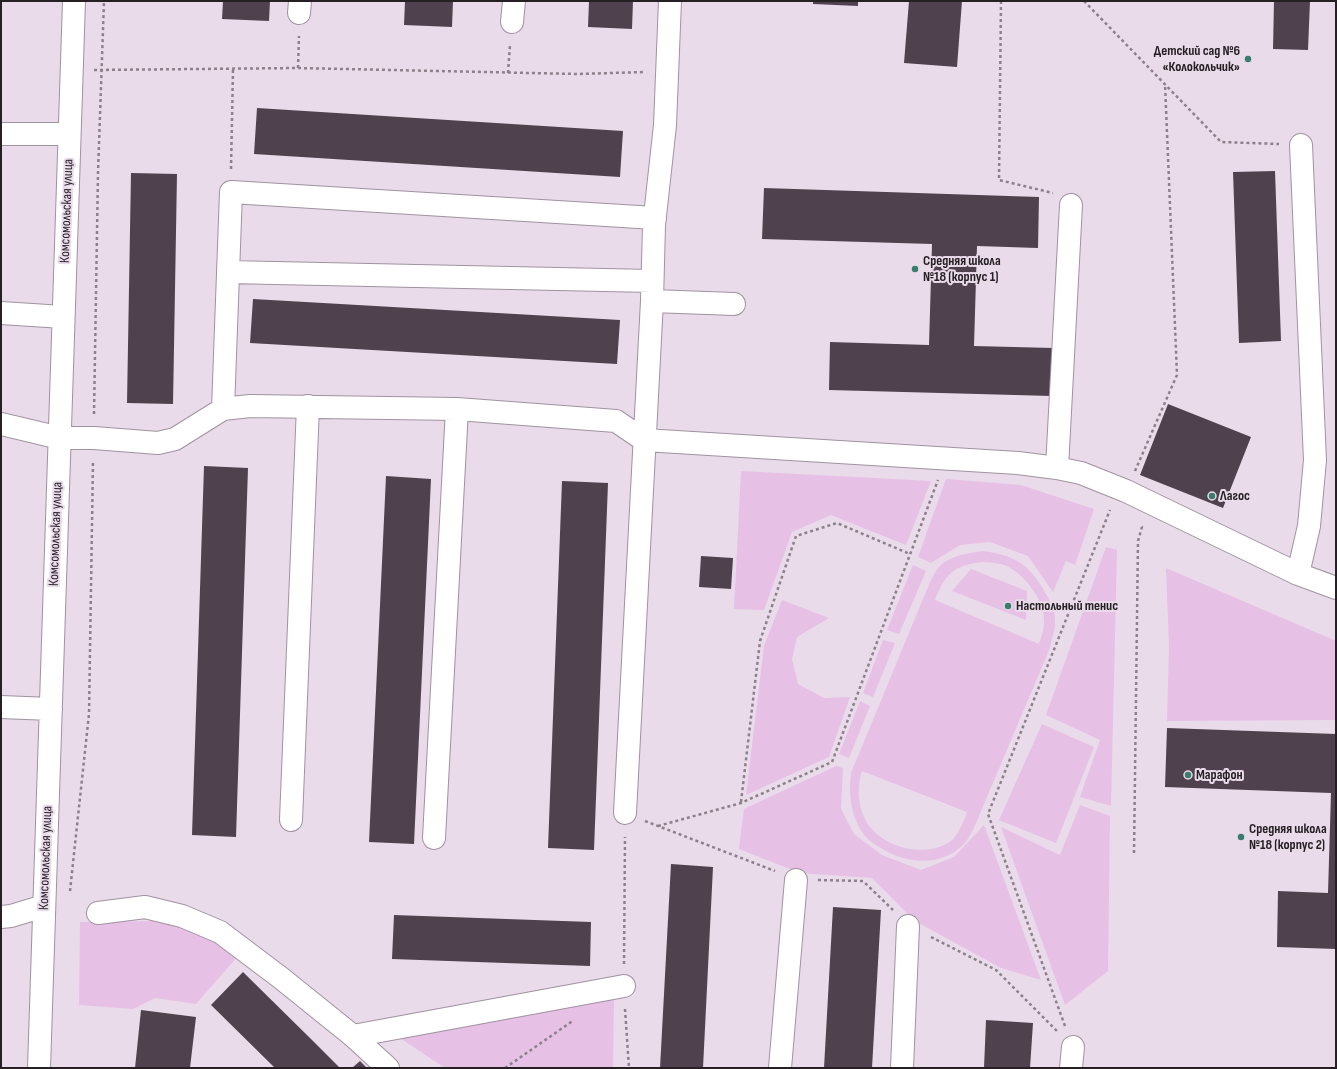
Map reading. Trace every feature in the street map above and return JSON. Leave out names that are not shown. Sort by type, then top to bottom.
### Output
[{"type":"street","name":"Комсомольская улица","points":[[39,1068],[74,1]]},
{"type":"street","points":[[512,22],[514,1]]},
{"type":"street","points":[[625,813],[655,218],[666,125],[670,1]]},
{"type":"street","points":[[1,134],[69,134]]},
{"type":"street","points":[[1298,574],[1309,526],[1316,460],[1301,145]]},
{"type":"street","points":[[223,409],[231,192],[655,218]]},
{"type":"street","points":[[1057,468],[1071,206]]},
{"type":"street","points":[[228,272],[652,291],[734,304]]},
{"type":"street","points":[[1,313],[63,317]]},
{"type":"street","points":[[1,424],[60,438],[94,438],[158,443],[175,439],[223,409],[250,406],[308,406],[456,409],[616,421],[644,440],[1018,463],[1081,473],[1126,491],[1298,574],[1336,588]]},
{"type":"street","points":[[291,820],[308,406]]},
{"type":"street","points":[[434,838],[456,409]]},
{"type":"street","points":[[1,707],[51,709]]},
{"type":"street","points":[[780,1068],[796,880]]},
{"type":"street","points":[[1,917],[11,916],[44,906]]},
{"type":"street","points":[[98,913],[145,907],[182,916],[220,932],[281,978],[353,1036],[388,1068]]},
{"type":"street","points":[[902,1068],[908,926]]},
{"type":"street","points":[[353,1036],[624,986]]},
{"type":"path","points":[[1001,1],[999,180],[1053,193],[1071,206]]},
{"type":"path","points":[[1084,1],[1221,142],[1301,145]]},
{"type":"path","points":[[298,68],[299,7]]},
{"type":"path","points":[[508,72],[512,22]]},
{"type":"path","points":[[72,70],[298,68],[578,74],[668,72]]},
{"type":"path","points":[[231,192],[233,69]]},
{"type":"path","points":[[1126,491],[1177,375],[1164,84]]},
{"type":"path","points":[[658,826],[741,803],[832,762],[938,480]]},
{"type":"path","points":[[1072,1057],[988,814],[1111,508]]},
{"type":"path","points":[[741,803],[760,641],[796,536],[836,523],[910,554]]},
{"type":"path","points":[[1134,853],[1138,541],[1142,527],[1136,523]]},
{"type":"path","points":[[629,1068],[624,986],[625,813],[796,880],[863,881],[908,926],[996,970],[1072,1057]]},
{"type":"path","points":[[505,1068],[580,1016]]},
{"type":"shaded area","points":[[741,471],[931,481],[906,545],[831,515],[792,532],[764,610],[734,609]]},
{"type":"shaded area","points":[[946,479],[1021,485],[1094,509],[1075,565],[1066,561],[1053,592],[1028,556],[990,542],[960,545],[931,563],[918,557]]},
{"type":"shaded area","points":[[1106,547],[1117,550],[1111,806],[1080,797],[1100,740],[1046,715]]},
{"type":"shaded area","points":[[983,551],[1014,559],[1028,569],[1040,584],[1048,597],[1054,612],[1055,626],[1050,648],[973,830],[967,840],[954,852],[935,860],[925,861],[905,858],[879,847],[870,841],[862,832],[855,818],[851,804],[851,773],[935,573],[941,565],[950,559],[961,555]],"holes":[[[982,562],[1007,566],[1021,576],[1033,590],[1042,606],[1044,615],[1044,628],[1039,644],[935,600],[947,577],[952,572],[957,568],[972,563]],[[862,771],[967,812],[956,836],[951,841],[941,846],[920,850],[897,846],[878,835],[866,821],[859,800],[859,785]]]},
{"type":"shaded area","points":[[913,565],[926,571],[899,634],[887,630]]},
{"type":"shaded area","points":[[1166,568],[1336,641],[1336,720],[1167,721],[1169,646]]},
{"type":"shaded area","name":"Настольный тенис","points":[[971,569],[1027,591],[1026,620],[952,591]]},
{"type":"shaded area","points":[[782,600],[829,618],[797,637],[792,659],[798,684],[824,698],[850,697],[829,757],[746,795],[764,646]]},
{"type":"shaded area","points":[[883,640],[895,643],[873,697],[863,693]]},
{"type":"shaded area","points":[[860,701],[870,706],[849,758],[839,754]]},
{"type":"shaded area","points":[[1042,724],[1094,747],[1056,843],[999,820]]},
{"type":"shaded area","points":[[836,766],[843,768],[841,809],[854,834],[882,855],[921,870],[954,857],[984,825],[1041,980],[1001,968],[915,921],[872,878],[800,873],[739,849],[744,809]]},
{"type":"shaded area","points":[[1080,805],[1110,816],[1108,971],[1065,1005],[1001,827],[1060,855]]},
{"type":"shaded area","points":[[163,921],[215,939],[238,956],[196,1004],[155,998],[133,1009],[79,1005],[80,922]]},
{"type":"shaded area","points":[[614,998],[613,1068],[445,1068],[400,1038]]},
{"type":"building","points":[[223,1],[270,1],[269,21],[222,19]]},
{"type":"building","points":[[405,1],[453,1],[452,27],[404,25]]},
{"type":"building","points":[[589,1],[633,1],[632,29],[588,27]]},
{"type":"building","points":[[813,1],[858,1],[858,6],[813,4]]},
{"type":"building","points":[[909,1],[962,1],[957,67],[904,63]]},
{"type":"building","points":[[1274,1],[1310,1],[1308,50],[1273,49]]},
{"type":"building","points":[[257,108],[623,131],[620,177],[254,154]]},
{"type":"building","points":[[1275,171],[1281,341],[1239,343],[1233,172]]},
{"type":"building","points":[[131,173],[177,174],[173,404],[127,403]]},
{"type":"building","points":[[764,188],[1039,197],[1038,248],[977,246],[974,346],[1053,348],[1052,396],[829,390],[830,342],[929,345],[932,244],[762,239]]},
{"type":"building","points":[[253,299],[620,320],[617,364],[250,343]]},
{"type":"building","points":[[1168,404],[1251,437],[1223,508],[1140,475]]},
{"type":"building","points":[[204,466],[248,468],[236,837],[192,835]]},
{"type":"building","points":[[386,476],[431,479],[414,844],[369,842]]},
{"type":"building","points":[[562,481],[608,483],[594,850],[548,848]]},
{"type":"building","points":[[701,556],[733,558],[731,589],[699,587]]},
{"type":"building","points":[[1167,728],[1336,734],[1336,949],[1277,947],[1278,891],[1328,893],[1331,793],[1165,787]]},
{"type":"building","points":[[671,864],[713,867],[703,1068],[660,1068]]},
{"type":"building","points":[[833,907],[881,910],[872,1068],[824,1068]]},
{"type":"building","points":[[394,915],[591,922],[590,966],[392,959]]},
{"type":"building","points":[[243,972],[340,1068],[275,1068],[211,1005]]},
{"type":"building","points":[[141,1010],[196,1017],[190,1068],[135,1068]]},
{"type":"building","points":[[986,1020],[1033,1023],[1030,1068],[984,1068]]},
{"type":"building","points":[[360,1061],[367,1068],[352,1068]]},
{"type":"place","name":"Детский сад №6 «Колокольчик»","points":[[1248,59]]},
{"type":"place","name":"Средняя школа №18 (корпус 1)","points":[[915,269]]},
{"type":"place","name":"Лагос","points":[[1212,496]]},
{"type":"place","name":"Настольный тенис","points":[[1008,606]]},
{"type":"place","name":"Марафон","points":[[1188,775]]},
{"type":"place","name":"Средняя школа №18 (корпус 2)","points":[[1241,837]]}]
